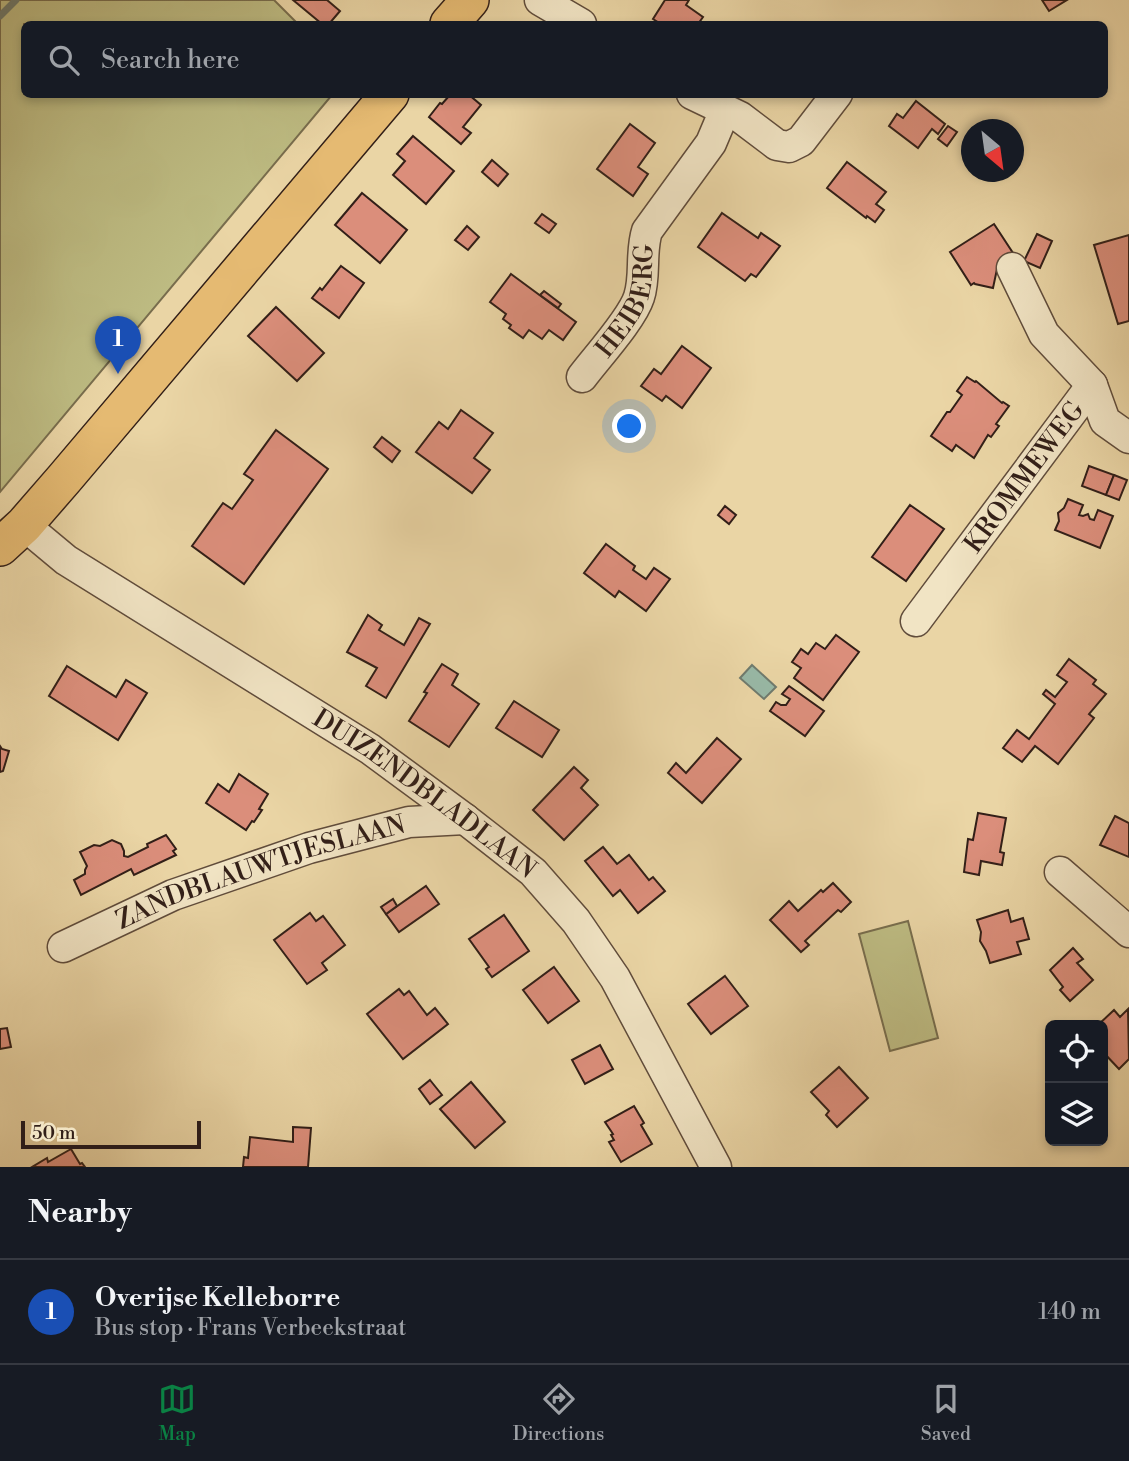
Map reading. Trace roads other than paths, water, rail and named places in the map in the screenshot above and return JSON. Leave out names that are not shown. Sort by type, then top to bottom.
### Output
[{"type":"main road","points":[[452,21],[470,0]]},
{"type":"main road","points":[[12,536],[262,248],[387,98]]},
{"type":"street","points":[[540,0],[576,21]]},
{"type":"street","points":[[700,98],[740,117],[777,145],[789,147],[801,142],[834,98]]},
{"type":"street","name":"HEIBERG","points":[[582,377],[634,309],[642,287],[647,232],[711,143],[725,110]]},
{"type":"street","points":[[1012,268],[1044,334],[1092,385]]},
{"type":"street","name":"KROMMEWEG","points":[[1092,385],[1105,421],[1129,438]]},
{"type":"street","name":"KROMMEWEG","points":[[916,621],[1092,385]]},
{"type":"street","name":"DUIZENDBLADLAAN","points":[[12,536],[66,560],[370,749],[533,872],[576,921],[615,978],[716,1167]]},
{"type":"street","name":"ZANDBLAUWTJESLAAN","points":[[63,947],[173,895],[309,848],[409,822],[465,819]]},
{"type":"street","points":[[1060,872],[1129,932]]},
{"type":"waterway","points":[[0,16],[16,0]]},
{"type":"place","name":"Overijse Kelleborre","points":[[118,374]]}]
